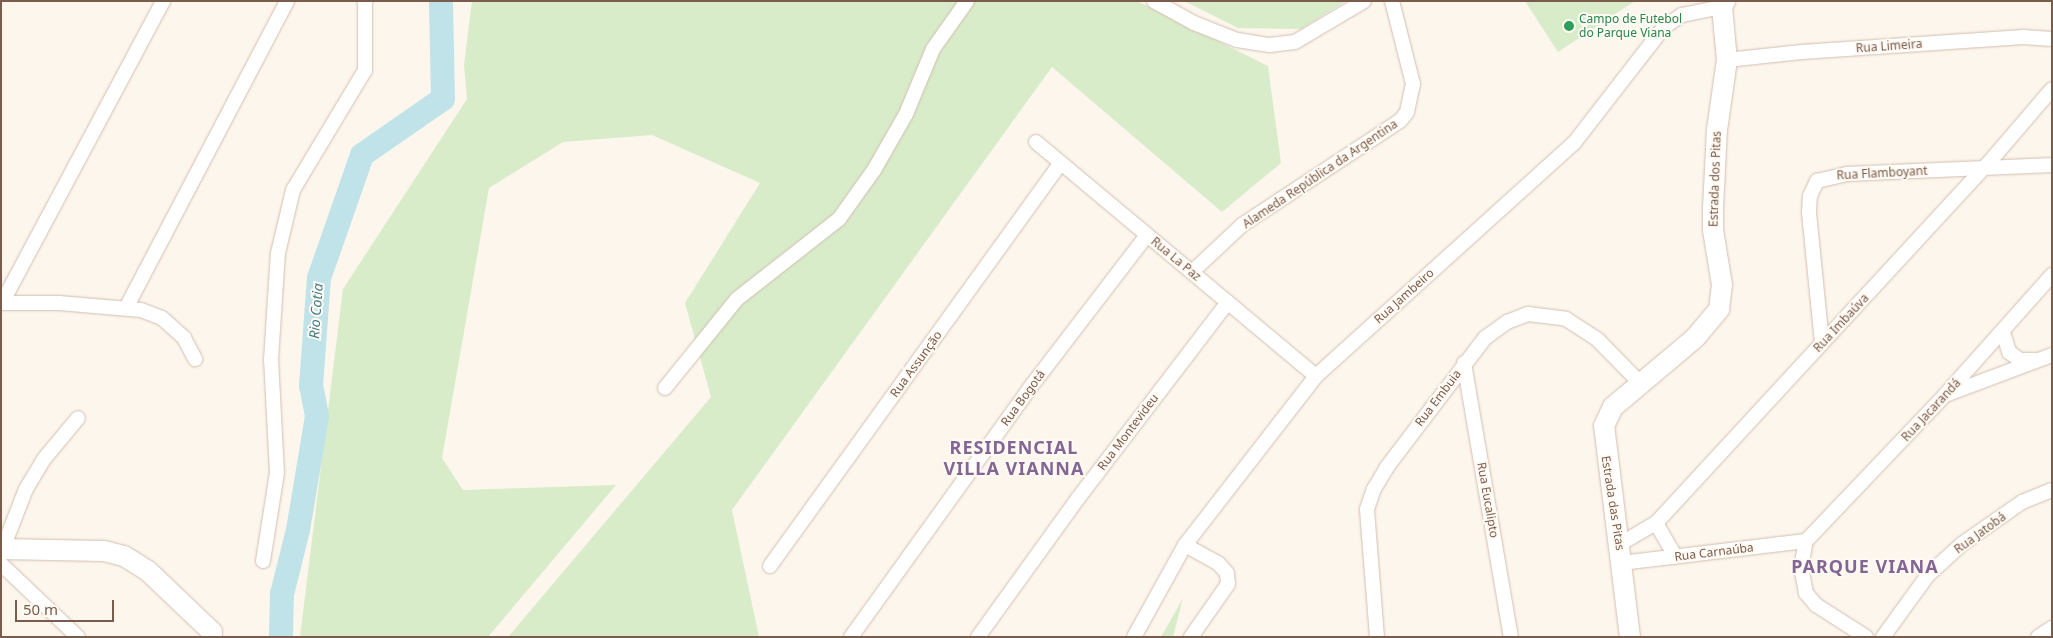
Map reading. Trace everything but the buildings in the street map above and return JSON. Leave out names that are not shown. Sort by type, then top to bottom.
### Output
[{"type":"main road","name":"Estrada dos Pitas","points":[[1639,382],[1695,338],[1718,309],[1722,297],[1713,208],[1717,130],[1727,60],[1723,4]]},
{"type":"main road","name":"Estrada das Pitas","points":[[1630,637],[1621,554],[1604,442],[1604,426],[1613,407],[1639,382]]},
{"type":"main road","points":[[2,554],[104,551],[124,556],[148,571],[212,632],[211,637]]},
{"type":"street","points":[[163,1],[1,303],[59,303],[141,310],[162,318],[184,338],[195,360]]},
{"type":"street","points":[[126,308],[287,1]]},
{"type":"street","points":[[263,561],[277,473],[272,360],[278,253],[293,190],[365,70],[365,1]]},
{"type":"street","points":[[665,388],[737,299],[839,219],[874,170],[906,114],[934,49],[967,1]]},
{"type":"street","points":[[1154,1],[1194,23],[1237,40],[1270,45],[1294,42],[1364,1]]},
{"type":"street","name":"Alameda República da Argentina","points":[[1192,272],[1242,225],[1400,121],[1407,112],[1413,84],[1392,1]]},
{"type":"street","name":"Rua Jambeiro","points":[[1134,637],[1185,546],[1316,376],[1574,144],[1664,26],[1682,15],[1723,4]]},
{"type":"street","name":"Rua Limeira","points":[[1727,60],[1850,48],[2023,37],[2052,39]]},
{"type":"street","name":"Rua Imbaúva","points":[[1621,554],[1656,523],[1986,166],[2052,89]]},
{"type":"street","name":"Rua La Paz","points":[[1036,142],[1316,376]]},
{"type":"street","name":"Rua Assunção","points":[[770,566],[1061,163]]},
{"type":"street","name":"Rua Flamboyant","points":[[1822,343],[1809,213],[1810,196],[1817,181],[1847,174],[1986,166],[2052,166]]},
{"type":"street","name":"Rua Bogotá","points":[[851,637],[1028,389],[1147,235]]},
{"type":"street","name":"Rua Jacarandá","points":[[1806,541],[1945,395],[2052,275]]},
{"type":"street","name":"Rua Montevideu","points":[[978,637],[1079,497],[1228,302]]},
{"type":"street","name":"Rua Embuia","points":[[1377,637],[1367,509],[1387,467],[1464,363],[1485,338],[1507,322],[1528,314],[1550,315],[1581,328],[1639,382]]},
{"type":"street","points":[[2002,332],[2009,352],[2020,360],[2037,360]]},
{"type":"street","points":[[1945,395],[2052,355]]},
{"type":"street","name":"Rua Eucalipto","points":[[1464,363],[1511,637]]},
{"type":"street","points":[[78,418],[44,459],[26,489],[2,554],[78,637]]},
{"type":"street","name":"Rua Jatobá","points":[[1883,637],[1928,575],[1962,544],[2022,502],[2052,490]]},
{"type":"street","points":[[1656,523],[1676,557]]},
{"type":"street","points":[[1806,541],[1800,568],[1806,593],[1816,605],[1866,637]]},
{"type":"street","name":"Rua Carnaúba","points":[[1621,554],[1676,557],[1806,541]]},
{"type":"street","points":[[1185,546],[1218,564],[1227,573],[1228,584],[1190,637]]},
{"type":"street","points":[[2038,637],[2052,628]]},
{"type":"green space","points":[[472,1],[1137,1],[1268,66],[1281,163],[1222,212],[1052,67],[732,510],[759,637],[508,637],[711,397],[685,303],[760,183],[652,135],[563,142],[489,188],[442,458],[463,490],[616,485],[488,637],[300,637],[343,289],[467,99],[464,65]]},
{"type":"green space","points":[[1184,1],[1346,1],[1301,29],[1238,28]]},
{"type":"green space","name":"Campo de Futebol do Parque Viana","points":[[1525,1],[1635,1],[1558,52]]},
{"type":"green space","points":[[1183,598],[1173,637],[1161,637]]},
{"type":"waterway","name":"Rio Cotia","points":[[281,637],[282,594],[298,530],[317,416],[311,386],[319,278],[362,155],[443,99],[441,1]]},
{"type":"place","name":"Campo de Futebol do Parque Viana","points":[[1569,26]]},
{"type":"district","name":"RESIDENCIAL VILLA VIANNA","points":[[1014,458]]},
{"type":"district","name":"PARQUE VIANA","points":[[1865,566]]}]
